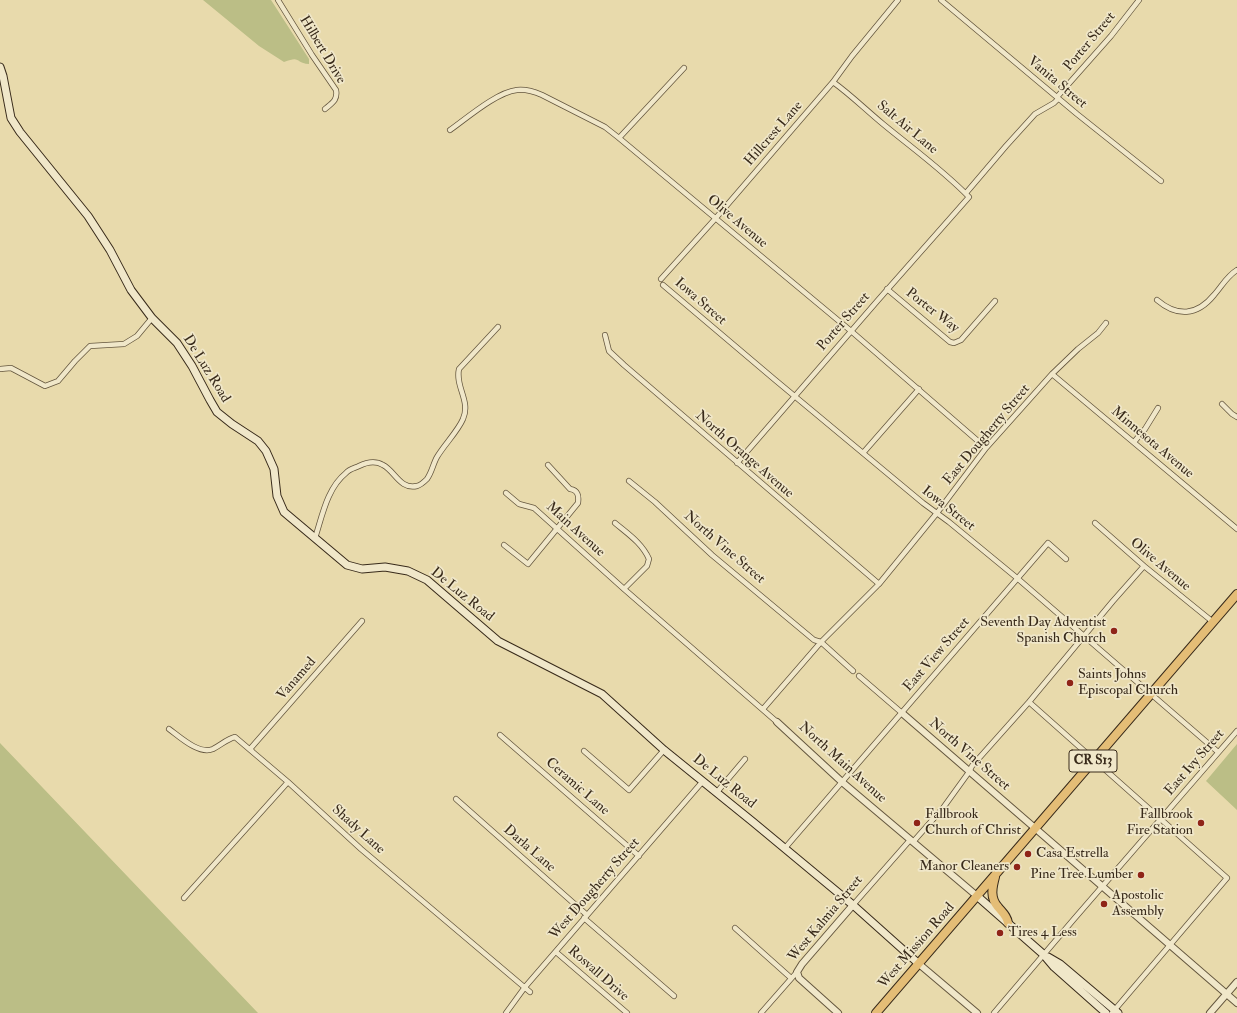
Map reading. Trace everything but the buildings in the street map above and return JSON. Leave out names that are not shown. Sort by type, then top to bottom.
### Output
[{"type":"main road","name":"De Luz Road","points":[[0,67],[11,118],[20,132],[88,216],[110,250],[131,290],[152,318],[177,343],[192,366],[217,412],[258,441],[266,451],[274,469],[277,496],[284,512],[347,565],[362,569],[385,567],[408,571],[427,580],[498,641],[602,694],[664,750],[853,905],[919,964]]},
{"type":"main road","name":"CR S13","points":[[977,896],[1237,594]]},
{"type":"main road","points":[[996,874],[992,894],[997,906],[1007,917],[1008,923]]},
{"type":"main road","name":"North Main Avenue","points":[[977,896],[1044,954],[1060,964],[1115,1012]]},
{"type":"main road","name":"West Mission Road","points":[[876,1013],[977,896]]},
{"type":"main road","name":"North Main Avenue","points":[[1044,954],[1054,967],[1106,1013]]},
{"type":"street","name":"Hilbert Drive","points":[[278,0],[312,55],[336,90],[337,95],[335,101],[325,109]]},
{"type":"street","name":"Hillcrest Lane","points":[[661,279],[716,219],[833,82],[852,56],[898,0]]},
{"type":"street","name":"Vanita Street","points":[[941,0],[1058,98],[1161,181]]},
{"type":"street","name":"Porter Street","points":[[737,463],[967,195],[1006,146],[1035,114],[1054,103],[1111,36],[1139,0]]},
{"type":"street","points":[[619,138],[684,68]]},
{"type":"street","name":"Salt Air Lane","points":[[833,82],[849,93],[882,123],[952,180],[967,195]]},
{"type":"street","name":"Olive Avenue","points":[[450,130],[500,95],[517,90],[533,91],[605,127],[851,331],[986,448]]},
{"type":"street","points":[[1157,300],[1165,307],[1174,311],[1189,312],[1200,308],[1214,296],[1230,274],[1237,270]]},
{"type":"street","name":"Iowa Street","points":[[663,284],[794,397],[923,503],[1018,578],[1218,752]]},
{"type":"street","name":"Porter Way","points":[[887,289],[950,342],[954,343],[961,340],[995,301]]},
{"type":"street","points":[[0,369],[11,368],[45,386],[58,381],[90,346],[124,344],[137,336],[152,318]]},
{"type":"street","name":"East Dougherty Street","points":[[763,709],[821,642],[879,584],[937,513],[986,448],[1052,374],[1106,324]]},
{"type":"street","points":[[315,538],[328,500],[339,480],[347,472],[365,463],[374,462],[384,465],[401,483],[409,486],[418,486],[425,480],[430,474],[436,459],[463,419],[466,408],[458,376],[459,369],[498,327]]},
{"type":"street","name":"North Orange Avenue","points":[[605,335],[609,351],[879,584]]},
{"type":"street","name":"Minnesota Avenue","points":[[1052,374],[1237,529]]},
{"type":"street","points":[[863,454],[919,389]]},
{"type":"street","points":[[1222,404],[1237,417]]},
{"type":"street","points":[[1134,442],[1145,429],[1158,408]]},
{"type":"street","points":[[504,545],[528,564],[578,503],[579,497],[577,492],[570,489],[548,465]]},
{"type":"street","name":"North Vine Street","points":[[629,481],[655,502],[712,555],[814,640],[821,642],[853,671]]},
{"type":"street","name":"Main Avenue","points":[[506,493],[519,504],[534,508],[624,589]]},
{"type":"street","points":[[615,523],[637,541],[645,550],[649,559],[647,566],[624,589]]},
{"type":"street","name":"Olive Avenue","points":[[1095,523],[1144,566],[1213,622]]},
{"type":"street","name":"East View Street","points":[[785,848],[1048,543],[1066,560]]},
{"type":"street","name":"West Kalmia Street","points":[[761,1013],[853,905],[943,808],[972,766],[1029,702],[1144,566]]},
{"type":"street","name":"North Main Avenue","points":[[624,589],[763,709],[842,782],[977,896]]},
{"type":"street","name":"Vanamed","points":[[253,752],[250,749],[362,621]]},
{"type":"street","name":"North Vine Street","points":[[859,676],[1237,1003]]},
{"type":"street","points":[[1029,702],[1162,818],[1227,878],[1115,1012]]},
{"type":"street","name":"Shady Lane","points":[[169,729],[196,748],[211,750],[228,739],[236,737],[361,849],[530,992]]},
{"type":"street","name":"East Ivy Street","points":[[994,1013],[1237,731]]},
{"type":"street","name":"Ceramic Lane","points":[[500,735],[639,856]]},
{"type":"street","points":[[584,751],[630,790],[664,750]]},
{"type":"street","points":[[717,792],[745,759]]},
{"type":"street","name":"West Dougherty Street","points":[[506,1013],[525,987],[703,781]]},
{"type":"street","points":[[184,898],[288,782]]},
{"type":"street","name":"Darla Lane","points":[[456,799],[674,996]]},
{"type":"street","points":[[735,928],[791,978]]},
{"type":"street","name":"Rosvall Drive","points":[[556,952],[627,1013]]},
{"type":"street","points":[[919,964],[977,1013]]},
{"type":"street","points":[[797,972],[799,978],[838,1013]]},
{"type":"street","points":[[1210,1013],[1237,982]]},
{"type":"green space","points":[[203,0],[271,0],[309,59],[309,64],[296,59],[284,62],[259,46]]},
{"type":"green space","points":[[0,743],[258,1013],[0,1013]]},
{"type":"green space","points":[[1237,744],[1237,810],[1206,781]]},
{"type":"place","name":"Seventh Day Adventist Spanish Church","points":[[1114,631]]},
{"type":"place","name":"Saints Johns Episcopal Church","points":[[1070,683]]},
{"type":"place","name":"Fallbrook Church of Christ","points":[[917,823]]},
{"type":"place","name":"Fallbrook Fire Station","points":[[1201,823]]},
{"type":"place","name":"Casa Estrella","points":[[1028,854]]},
{"type":"place","name":"Manor Cleaners","points":[[1017,867]]},
{"type":"place","name":"Pine Tree Lumber","points":[[1141,875]]},
{"type":"place","name":"Apostolic Assembly","points":[[1104,904]]},
{"type":"place","name":"Tires 4 Less","points":[[1000,933]]}]
